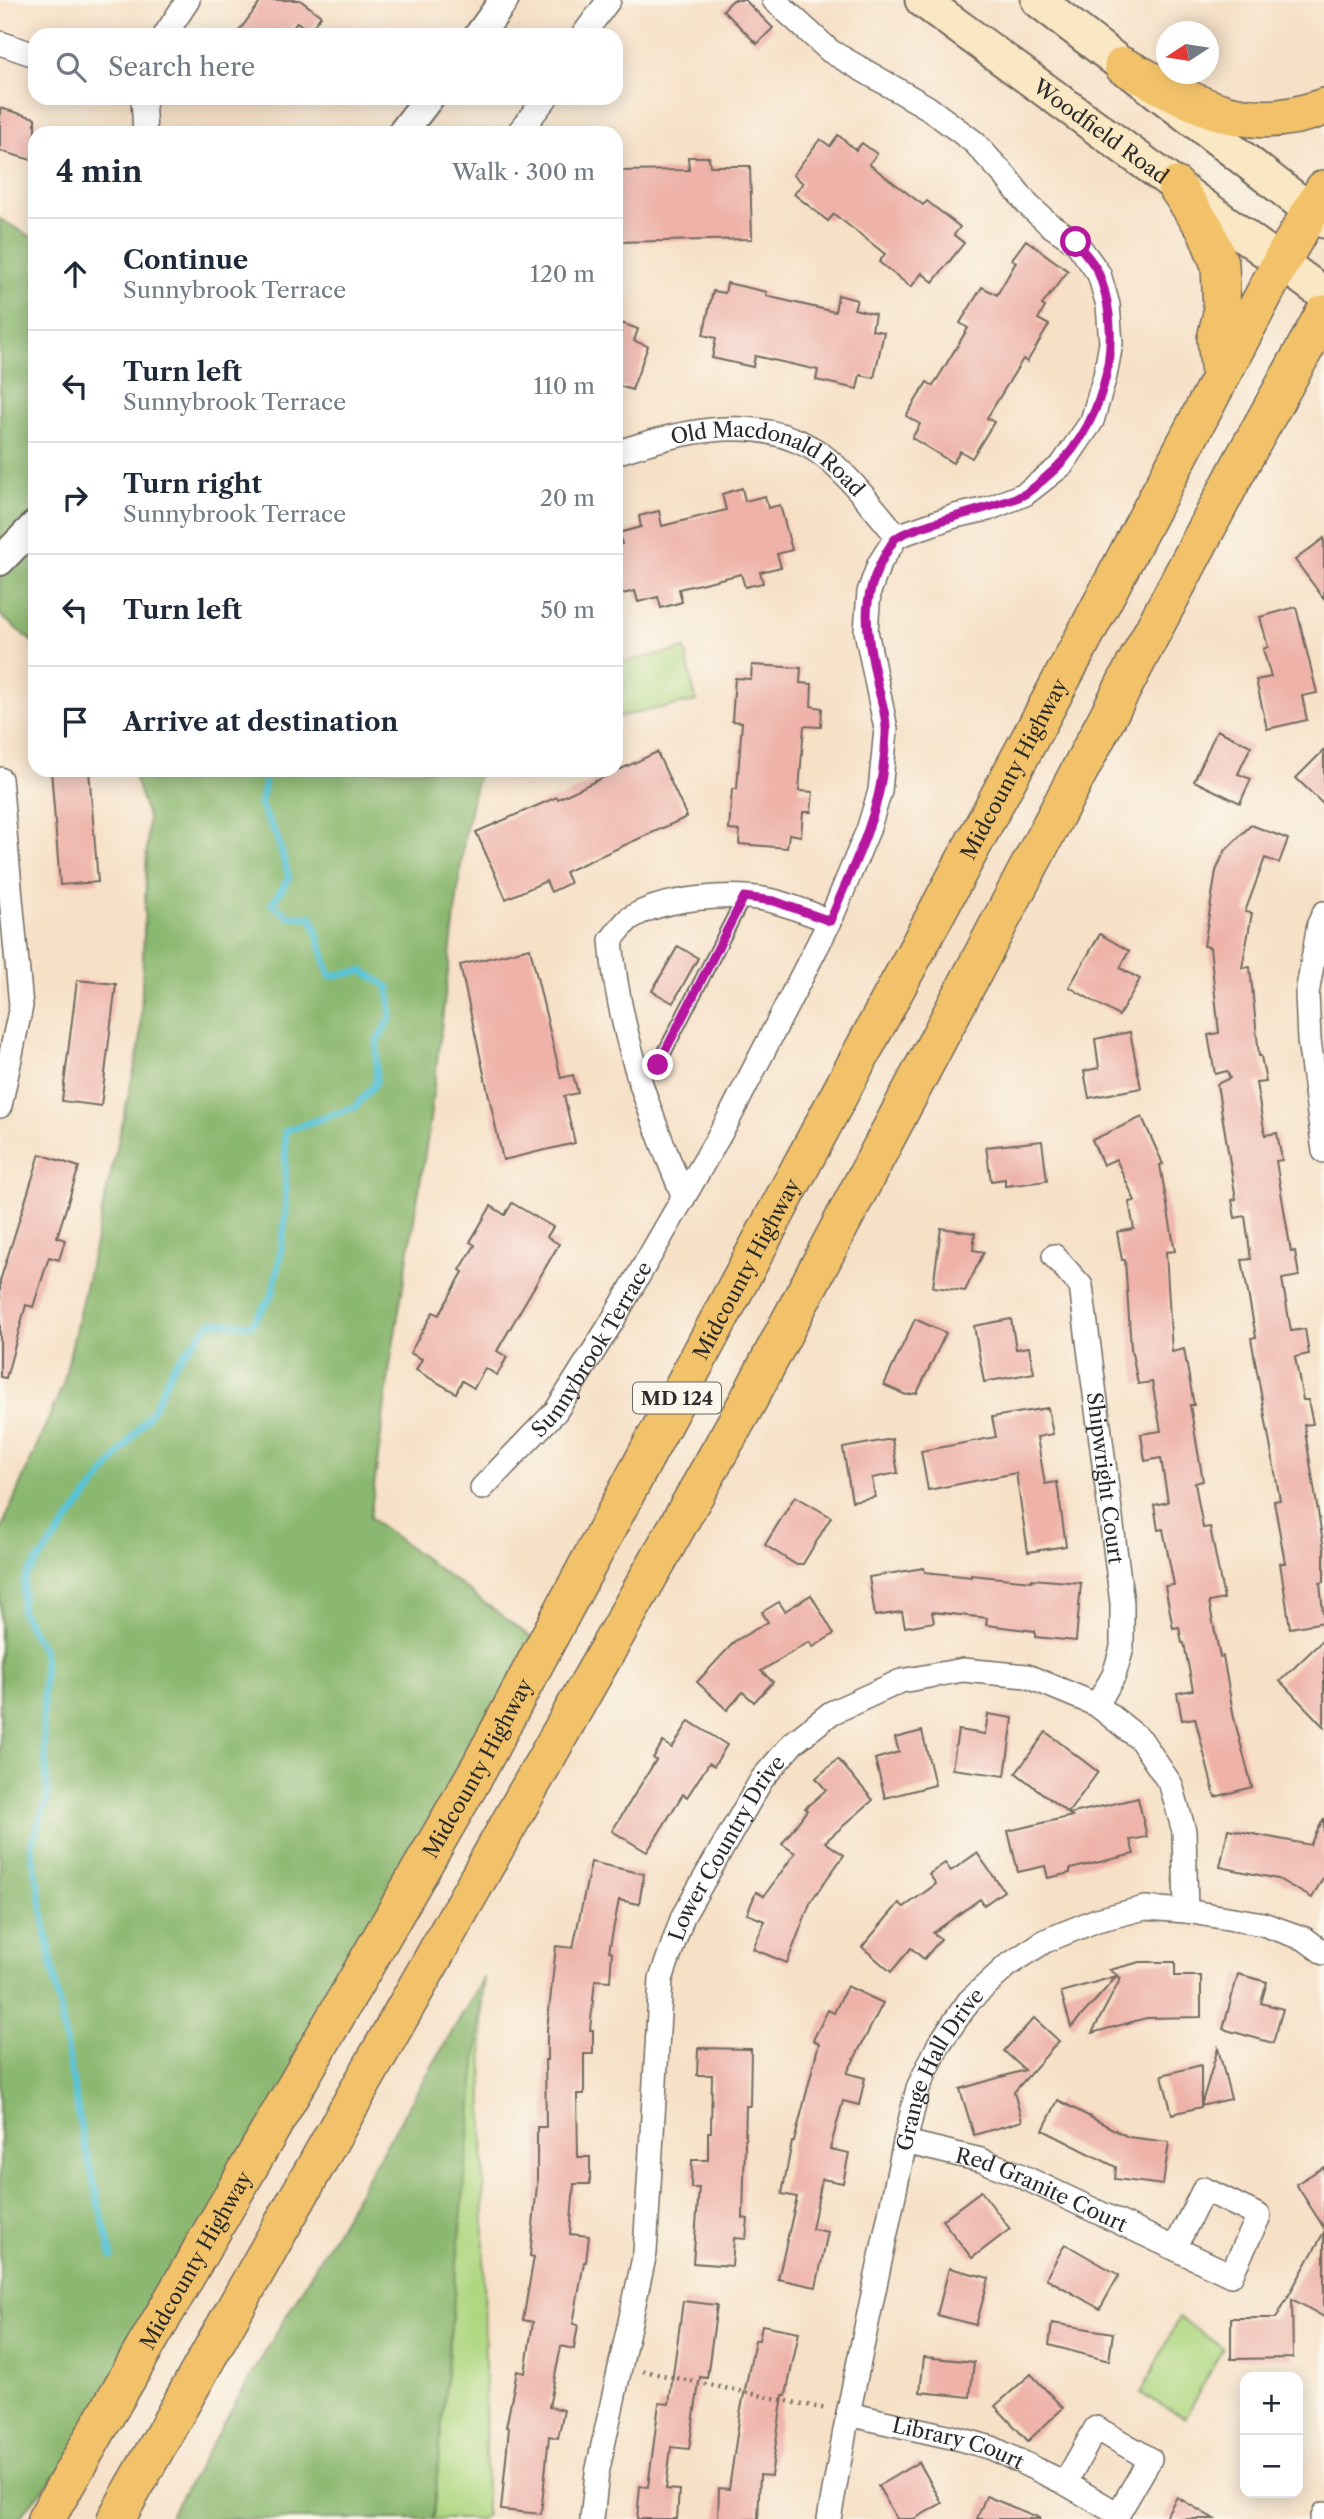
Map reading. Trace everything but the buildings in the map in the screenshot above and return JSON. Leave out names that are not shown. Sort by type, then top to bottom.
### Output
[{"type":"main road","name":"Woodfield Road","points":[[922,0],[1324,294]]},
{"type":"main road","points":[[1038,0],[1123,66],[1320,207]]},
{"type":"main road","points":[[1123,66],[1213,111],[1246,119],[1277,119],[1324,107]]},
{"type":"main road","points":[[1175,186],[1206,230],[1220,265],[1222,313],[1216,339],[1221,378]]},
{"type":"main road","name":"Midcounty Highway","points":[[46,2519],[485,1756],[1281,262],[1320,207]]},
{"type":"main road","name":"MD 124","points":[[116,2519],[748,1401],[1240,465],[1324,314]]},
{"type":"street","points":[[170,28],[188,0]]},
{"type":"street","points":[[484,28],[504,0]]},
{"type":"street","points":[[588,28],[608,0]]},
{"type":"street","points":[[774,0],[830,51],[927,107],[974,142],[1028,205],[1050,225],[1076,242],[1099,274],[1108,305],[1111,342],[1102,387],[1092,421],[1062,465],[1025,494],[988,509],[955,516],[897,536]]},
{"type":"street","points":[[0,43],[28,53]]},
{"type":"street","points":[[143,105],[145,126]]},
{"type":"street","points":[[407,126],[424,105]]},
{"type":"street","points":[[524,126],[540,105]]},
{"type":"street","name":"Old Macdonald Road","points":[[623,451],[671,437],[723,429],[751,428],[773,432],[811,447],[855,487],[897,536]]},
{"type":"street","points":[[0,561],[28,532]]},
{"type":"street","name":"Sunnybrook Terrace","points":[[482,1488],[556,1411],[610,1325],[727,1122],[830,921],[868,830],[880,791],[886,729],[866,631],[866,611],[869,592],[879,564],[897,536]]},
{"type":"street","points":[[0,779],[6,928],[21,1006],[0,1106]]},
{"type":"street","points":[[684,1196],[636,1074],[614,978],[611,940],[629,919],[664,904],[703,898],[744,897],[774,901],[830,921]]},
{"type":"street","points":[[1324,913],[1313,949],[1307,994],[1309,1040],[1324,1151]]},
{"type":"street","name":"Shipwright Court","points":[[1054,1256],[1081,1286],[1122,1603],[1122,1648],[1114,1675],[1097,1705]]},
{"type":"street","name":"Lower Country Drive","points":[[592,2519],[597,2473],[645,2253],[661,1979],[682,1916],[762,1779],[793,1743],[831,1713],[901,1681],[963,1670],[1027,1676],[1097,1705],[1141,1740],[1171,1785],[1184,1831],[1186,1911]]},
{"type":"street","name":"Grange Hall Drive","points":[[830,2519],[848,2414],[918,2088],[939,2044],[969,2001],[1007,1966],[1045,1941],[1097,1920],[1145,1908],[1186,1911],[1263,1924],[1305,1939],[1324,1953]]},
{"type":"street","name":"Red Granite Court","points":[[905,2142],[981,2160],[1017,2174],[1175,2248]]},
{"type":"street","name":"Library Court","points":[[848,2414],[992,2448],[1065,2483]]},
{"type":"street","points":[[1322,2519],[1324,2514]]},
{"type":"lane","points":[[636,1074],[658,1065],[744,897]]},
{"type":"path","points":[[620,2366],[848,2414]]},
{"type":"green space","points":[[0,219],[28,235],[28,638],[0,615]]},
{"type":"green space","points":[[685,649],[696,701],[623,716],[623,662]]},
{"type":"green space","points":[[134,777],[477,777],[465,833],[428,1135],[391,1358],[370,1518],[544,1647],[100,2423],[18,2519],[0,2519],[0,1532],[63,1385],[140,1044],[148,818]]},
{"type":"green space","points":[[484,1977],[433,2519],[168,2519]]},
{"type":"green space","points":[[482,1986],[486,2515],[480,2519],[178,2519]]},
{"type":"green space","points":[[1179,2317],[1223,2348],[1185,2418],[1141,2394]]},
{"type":"waterway","points":[[112,2257],[83,2139],[31,1845],[48,1797],[43,1726],[44,1653],[21,1610],[25,1578],[152,1411],[174,1365],[211,1322],[251,1325],[272,1296],[286,1213],[285,1131],[355,1107],[376,1083],[377,1041],[391,1017],[389,987],[363,971],[330,976],[312,917],[289,916],[272,904],[289,878],[277,837],[260,805],[266,777]]},
{"type":"route","points":[[658,1065],[744,897],[774,901],[830,921],[868,830],[880,791],[886,729],[866,631],[866,611],[869,592],[879,564],[897,536],[955,516],[988,509],[1025,494],[1062,465],[1092,421],[1105,376],[1111,342],[1108,305],[1099,274],[1076,242]]}]
